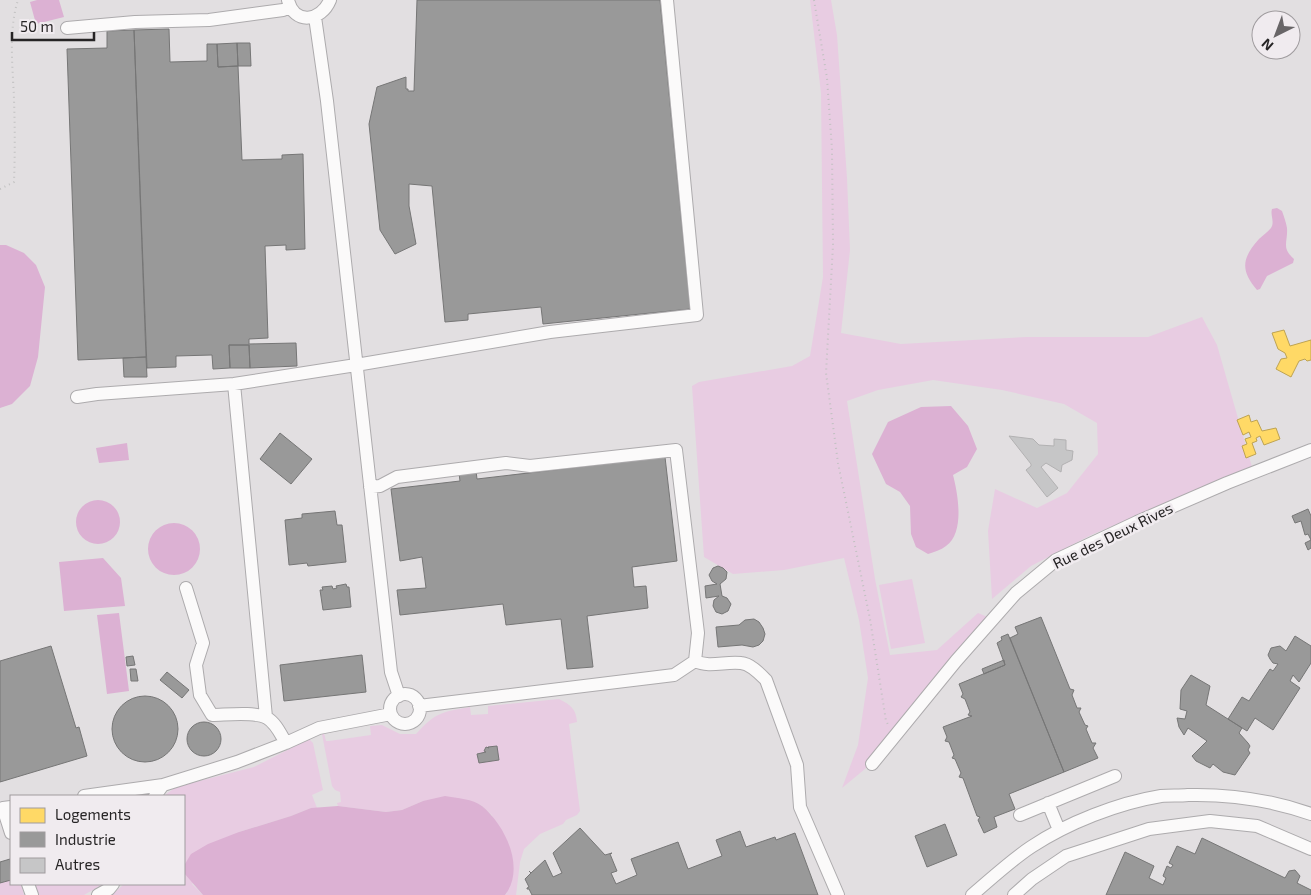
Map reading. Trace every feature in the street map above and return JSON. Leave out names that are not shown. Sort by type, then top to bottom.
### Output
[{"type":"street","points":[[67,28],[134,22],[209,20],[283,10],[289,3],[296,14],[306,18],[315,17],[326,10],[330,0]]},
{"type":"street","points":[[77,398],[97,394],[234,384],[550,332],[697,315],[667,0]]},
{"type":"street","points":[[315,17],[326,92],[391,672],[399,696]]},
{"type":"street","points":[[234,384],[266,717]]},
{"type":"street","points":[[370,487],[380,486],[397,477],[506,463],[530,466],[676,450],[698,633],[695,661]]},
{"type":"street","name":"Rue des Deux Rives","points":[[872,764],[956,661],[1016,593],[1056,560],[1209,491],[1311,450]]},
{"type":"street","points":[[186,588],[203,643],[196,665],[200,695],[212,715],[250,714],[266,717],[272,722],[286,743]]},
{"type":"street","points":[[419,706],[674,675],[695,661]]},
{"type":"street","points":[[695,661],[703,665],[742,663],[758,671],[766,680],[796,765],[800,807],[838,895]]},
{"type":"street","points":[[407,694],[414,697],[419,706],[419,715],[409,724],[396,722],[391,714],[391,704],[399,696],[407,694]]},
{"type":"street","points":[[91,795],[163,785],[237,762],[319,728],[391,714]]},
{"type":"street","points":[[1020,815],[1115,776]]},
{"type":"street","points":[[156,795],[163,785]]},
{"type":"street","points":[[972,895],[1019,856],[1059,830],[1107,810],[1161,796],[1200,795],[1237,797],[1268,801],[1311,814]]},
{"type":"street","points":[[1048,803],[1059,830]]},
{"type":"street","points":[[10,807],[3,808],[10,830]]},
{"type":"street","points":[[1014,895],[1032,879],[1066,856],[1149,829],[1210,821],[1256,826],[1311,849]]},
{"type":"street","points":[[98,895],[112,885]]},
{"type":"path","points":[[0,190],[14,182],[15,132],[12,46],[14,11],[18,0]]},
{"type":"path","points":[[814,0],[827,78],[832,150],[833,246],[826,373],[838,463],[870,619],[886,721],[894,737]]},
{"type":"shaded area","points":[[37,0],[59,0],[64,17],[36,24],[30,2]]},
{"type":"shaded area","points":[[810,0],[831,0],[837,35],[850,250],[841,333],[901,344],[1027,337],[1148,337],[1202,317],[1217,345],[1252,467],[1091,535],[1031,566],[992,599],[988,531],[995,489],[1037,508],[1067,493],[1098,454],[1097,423],[1064,404],[1002,390],[933,380],[878,390],[847,401],[875,579],[890,655],[937,650],[978,613],[997,621],[900,740],[842,788],[858,745],[868,678],[859,620],[844,558],[784,570],[733,574],[704,557],[692,386],[699,382],[792,366],[810,356],[823,277],[821,93]]},
{"type":"shaded area","points":[[1277,208],[1282,211],[1287,228],[1286,248],[1294,259],[1293,263],[1267,276],[1260,289],[1257,290],[1248,276],[1245,264],[1246,258],[1253,246],[1271,228],[1273,223],[1272,209]]},
{"type":"shaded area","points":[[0,245],[6,245],[24,253],[36,265],[45,287],[38,357],[30,386],[12,404],[0,408]]},
{"type":"shaded area","points":[[951,406],[968,426],[977,449],[967,467],[953,475],[959,513],[956,532],[946,546],[928,554],[916,547],[911,534],[910,506],[900,492],[886,484],[872,454],[888,422],[921,407]]},
{"type":"shaded area","points":[[127,443],[129,460],[99,463],[96,448]]},
{"type":"shaded area","points":[[98,500],[110,504],[116,510],[120,522],[116,534],[110,540],[98,544],[86,540],[80,534],[76,522],[80,510],[86,504]]},
{"type":"shaded area","points":[[169,523],[179,523],[189,527],[196,534],[200,549],[196,564],[189,571],[179,575],[169,575],[159,571],[152,564],[148,554],[148,544],[152,534],[159,527]]},
{"type":"shaded area","points":[[103,558],[121,578],[125,606],[64,611],[59,562]]},
{"type":"shaded area","points":[[912,579],[925,643],[891,649],[879,585]]},
{"type":"shaded area","points":[[119,613],[129,691],[107,694],[97,615]]},
{"type":"shaded area","points":[[559,699],[572,708],[577,722],[569,724],[580,811],[563,824],[540,834],[524,849],[520,862],[516,895],[505,895],[507,893],[492,815],[481,805],[469,801],[423,801],[402,810],[386,812],[338,806],[337,803],[341,802],[340,792],[332,786],[322,734],[324,733],[326,741],[329,741],[371,735],[370,726],[382,725],[400,734],[416,734],[434,717],[453,710],[470,707],[471,715],[488,714],[488,706]]},
{"type":"shaded area","points":[[309,739],[313,743],[323,790],[312,795],[317,808],[311,808],[239,832],[192,884],[203,895],[112,895],[123,885],[185,885],[185,795],[165,795],[176,787],[254,767]]},
{"type":"shaded area","points":[[445,796],[465,799],[482,806],[490,814],[505,835],[513,860],[514,872],[511,884],[505,895],[203,895],[185,874],[185,864],[191,854],[208,844],[311,808],[338,806],[386,812],[402,810],[423,801]]},
{"type":"shaded area","points":[[10,880],[10,885],[21,885],[24,895],[0,895],[0,883]]},
{"type":"shaded area","points":[[35,885],[101,885],[84,895],[38,895]]},
{"type":"building: Logements","points":[[1284,330],[1290,346],[1311,340],[1311,360],[1299,361],[1291,377],[1276,369],[1281,359],[1287,358],[1285,353],[1278,349],[1272,333]]},
{"type":"building: Logements","points":[[1249,415],[1251,422],[1257,420],[1262,431],[1276,428],[1280,439],[1264,445],[1260,436],[1256,438],[1257,441],[1252,443],[1256,454],[1246,458],[1242,446],[1247,444],[1245,439],[1251,437],[1249,432],[1243,435],[1237,420]]},
{"type":"building: Industrie","points":[[417,0],[660,0],[690,309],[543,324],[541,307],[468,314],[468,320],[445,322],[432,186],[409,184],[409,206],[416,244],[395,254],[380,230],[369,124],[377,87],[406,77],[406,89],[414,91]]},
{"type":"building: Industrie","points":[[169,29],[170,62],[207,61],[207,44],[217,44],[218,67],[238,66],[242,160],[282,159],[282,155],[303,154],[305,249],[286,250],[286,245],[265,246],[268,338],[249,339],[249,344],[296,343],[297,366],[250,368],[249,345],[229,345],[230,368],[213,369],[212,355],[176,356],[176,367],[147,368],[134,30]]},
{"type":"building: Industrie","points":[[134,30],[146,357],[78,360],[67,49],[107,48],[107,31]]},
{"type":"building: Industrie","points":[[237,43],[250,43],[251,66],[238,66]]},
{"type":"building: Industrie","points":[[237,43],[238,66],[218,67],[217,44]]},
{"type":"building: Industrie","points":[[229,345],[249,345],[250,368],[230,368]]},
{"type":"building: Industrie","points":[[146,357],[147,377],[124,377],[123,358]]},
{"type":"building: Industrie","points":[[280,433],[312,459],[291,484],[260,459]]},
{"type":"building: Industrie","points":[[665,457],[677,561],[632,567],[634,587],[646,586],[648,608],[587,616],[593,667],[567,669],[561,619],[506,625],[503,604],[400,615],[397,590],[426,588],[422,557],[400,561],[391,489],[460,481],[459,473],[476,471],[477,479]]},
{"type":"building: Industrie","points":[[1308,509],[1311,516],[1311,540],[1308,534],[1305,535],[1301,521],[1295,523],[1292,516]]},
{"type":"building: Industrie","points":[[335,511],[337,525],[342,525],[346,562],[308,566],[307,563],[289,565],[285,520],[302,518],[302,514]]},
{"type":"building: Industrie","points":[[1311,540],[1311,548],[1308,550],[1305,543]]},
{"type":"building: Industrie","points":[[718,566],[727,572],[726,579],[720,584],[722,596],[727,598],[731,604],[728,611],[722,614],[716,612],[713,606],[714,600],[719,596],[706,598],[705,586],[717,584],[712,581],[709,575],[713,568]]},
{"type":"building: Industrie","points":[[346,584],[349,587],[351,607],[323,610],[320,590],[323,590],[322,587],[332,586],[333,589],[337,588],[336,586]]},
{"type":"building: Industrie","points":[[1041,617],[1070,689],[1074,690],[1072,695],[1077,708],[1081,708],[1079,712],[1085,725],[1088,726],[1086,729],[1092,743],[1096,743],[1093,748],[1098,758],[1064,772],[1010,638],[1018,634],[1015,627]]},
{"type":"building: Industrie","points":[[754,619],[759,622],[765,634],[763,641],[759,645],[753,647],[742,645],[718,647],[716,627],[739,625],[745,620]]},
{"type":"building: Industrie","points":[[1008,634],[1064,772],[1009,794],[1015,809],[994,817],[997,827],[984,833],[978,820],[980,817],[977,816],[963,778],[959,777],[961,773],[955,759],[952,758],[954,755],[949,742],[945,741],[947,737],[943,727],[972,716],[968,715],[970,712],[965,699],[961,697],[963,694],[959,684],[1005,665],[997,643],[1002,640],[1001,637]]},
{"type":"building: Industrie","points":[[1295,636],[1311,646],[1311,663],[1299,682],[1293,675],[1290,681],[1300,688],[1273,730],[1255,718],[1247,731],[1228,719],[1242,697],[1249,701],[1270,669],[1273,671],[1278,664],[1273,663],[1268,655],[1271,648],[1280,646],[1286,651]]},
{"type":"building: Industrie","points":[[51,646],[76,728],[79,727],[87,756],[0,782],[0,661]]},
{"type":"building: Industrie","points":[[362,655],[366,692],[284,701],[280,665]]},
{"type":"building: Industrie","points":[[133,656],[135,665],[127,666],[126,657]]},
{"type":"building: Industrie","points":[[1004,660],[1005,665],[984,674],[982,669]]},
{"type":"building: Industrie","points":[[130,669],[136,669],[138,681],[131,681]]},
{"type":"building: Industrie","points":[[167,672],[189,690],[182,698],[160,680]]},
{"type":"building: Industrie","points":[[1191,675],[1210,686],[1206,705],[1242,728],[1239,733],[1250,746],[1248,750],[1250,753],[1235,775],[1223,772],[1213,764],[1210,768],[1196,761],[1192,756],[1207,741],[1188,728],[1184,735],[1179,727],[1177,718],[1185,719],[1187,711],[1180,709],[1181,690]]},
{"type":"building: Industrie","points":[[145,696],[158,698],[168,706],[176,716],[178,729],[176,742],[168,752],[158,760],[145,762],[132,760],[122,752],[114,742],[112,729],[114,716],[122,706],[132,698]]},
{"type":"building: Industrie","points":[[204,722],[211,723],[216,727],[220,732],[220,746],[216,751],[211,755],[204,756],[197,755],[192,751],[188,746],[187,739],[188,732],[192,727],[197,723]]},
{"type":"building: Industrie","points":[[497,746],[499,760],[479,763],[477,754],[486,752],[484,751],[486,747]]},
{"type":"building: Industrie","points":[[945,824],[957,855],[927,867],[915,836]]},
{"type":"building: Industrie","points":[[580,828],[605,855],[612,853],[610,854],[617,871],[611,873],[616,884],[637,875],[631,859],[678,842],[688,869],[722,856],[716,840],[740,831],[746,847],[775,837],[776,840],[795,833],[818,895],[532,895],[529,889],[527,889],[529,887],[525,879],[545,860],[553,877],[562,873],[553,853]]},
{"type":"building: Industrie","points":[[1202,838],[1285,878],[1289,871],[1295,870],[1300,876],[1297,883],[1311,890],[1311,895],[1106,895],[1125,852],[1154,866],[1149,878],[1163,885],[1166,878],[1163,876],[1167,866],[1171,868],[1173,865],[1169,863],[1177,846],[1195,854]]},
{"type":"building: Industrie","points":[[10,859],[10,880],[0,883],[0,862]]},
{"type":"building: Autres","points":[[1009,436],[1033,439],[1039,445],[1054,446],[1054,439],[1066,440],[1066,450],[1073,451],[1072,460],[1062,465],[1061,472],[1046,463],[1041,467],[1058,488],[1047,497],[1026,470],[1031,464]]}]
